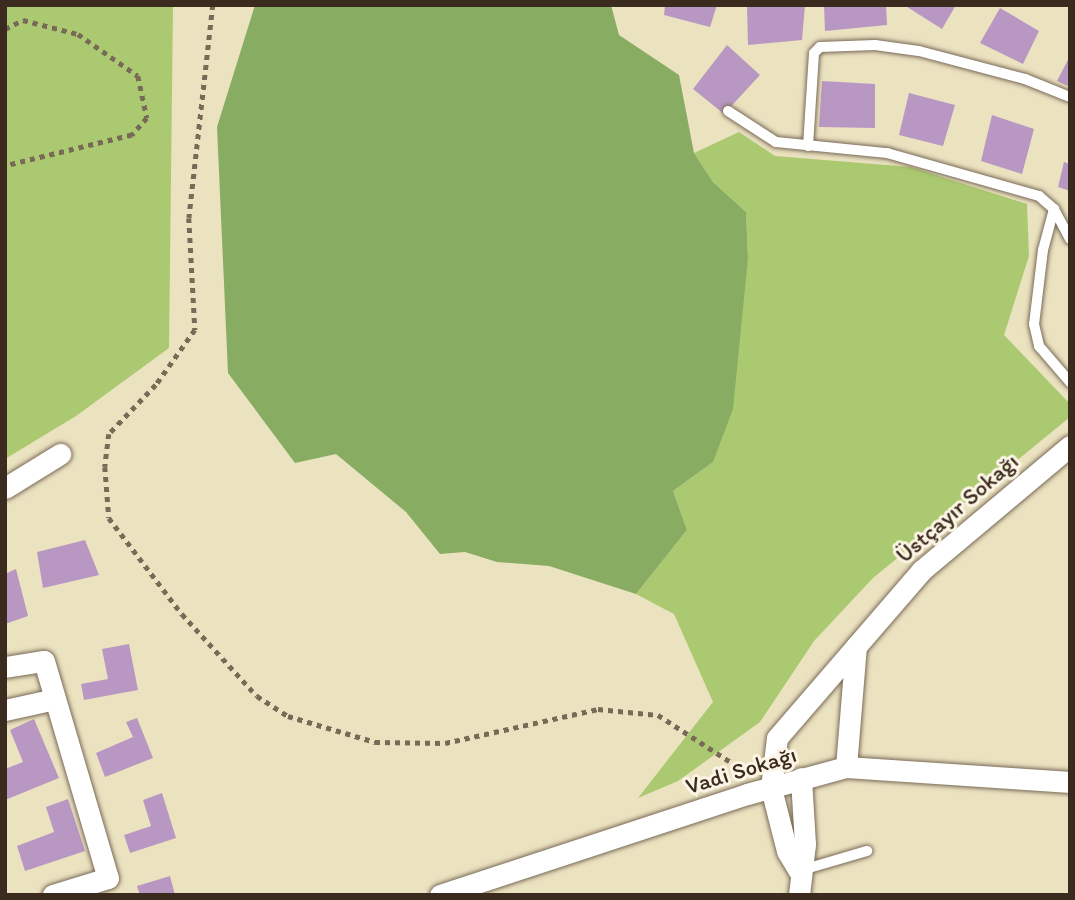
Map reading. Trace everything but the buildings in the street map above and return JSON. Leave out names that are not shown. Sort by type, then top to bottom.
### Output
[{"type":"street","name":"Üstçayır Sokağı","points":[[771,788],[777,738],[922,570],[1070,446]]},
{"type":"street","points":[[5,488],[60,454]]},
{"type":"street","points":[[846,767],[856,646]]},
{"type":"street","points":[[5,667],[44,661],[108,878],[53,895]]},
{"type":"street","points":[[5,710],[55,699]]},
{"type":"street","name":"Vadi Sokağı","points":[[440,895],[801,778],[846,767],[1070,782]]},
{"type":"street","points":[[799,895],[799,871],[805,844],[801,778]]},
{"type":"street","points":[[771,788],[787,851],[799,871]]},
{"type":"lane","points":[[808,146],[814,53],[820,47],[875,45],[919,51],[1014,75],[1070,97]]},
{"type":"lane","points":[[728,111],[775,142],[887,153],[1039,196],[1054,209],[1070,239]]},
{"type":"lane","points":[[1054,209],[1043,250],[1034,324],[1039,346],[1070,382]]},
{"type":"lane","points":[[799,871],[867,851]]},
{"type":"path","points":[[213,5],[189,218],[195,330],[156,385],[109,433],[106,467],[109,517],[182,614],[257,696],[288,716],[375,742],[444,743],[598,709],[658,715],[771,788]]},
{"type":"path","points":[[5,29],[23,20],[78,34],[138,76],[147,118],[132,135],[5,166]]},
{"type":"green space","points":[[5,5],[173,5],[169,348],[76,416],[5,459]]},
{"type":"green space","points":[[255,5],[611,5],[619,35],[679,75],[694,153],[713,182],[746,212],[748,258],[733,409],[713,462],[673,491],[687,530],[636,594],[549,566],[497,562],[465,552],[440,554],[406,512],[336,454],[295,463],[228,373],[217,127]]},
{"type":"green space","points":[[739,132],[775,156],[911,167],[1027,204],[1029,256],[1004,335],[1070,404],[1070,417],[873,578],[814,641],[760,722],[678,781],[638,798],[713,702],[674,614],[636,594],[687,530],[673,491],[713,462],[748,258],[746,212],[713,182],[694,153]]}]
